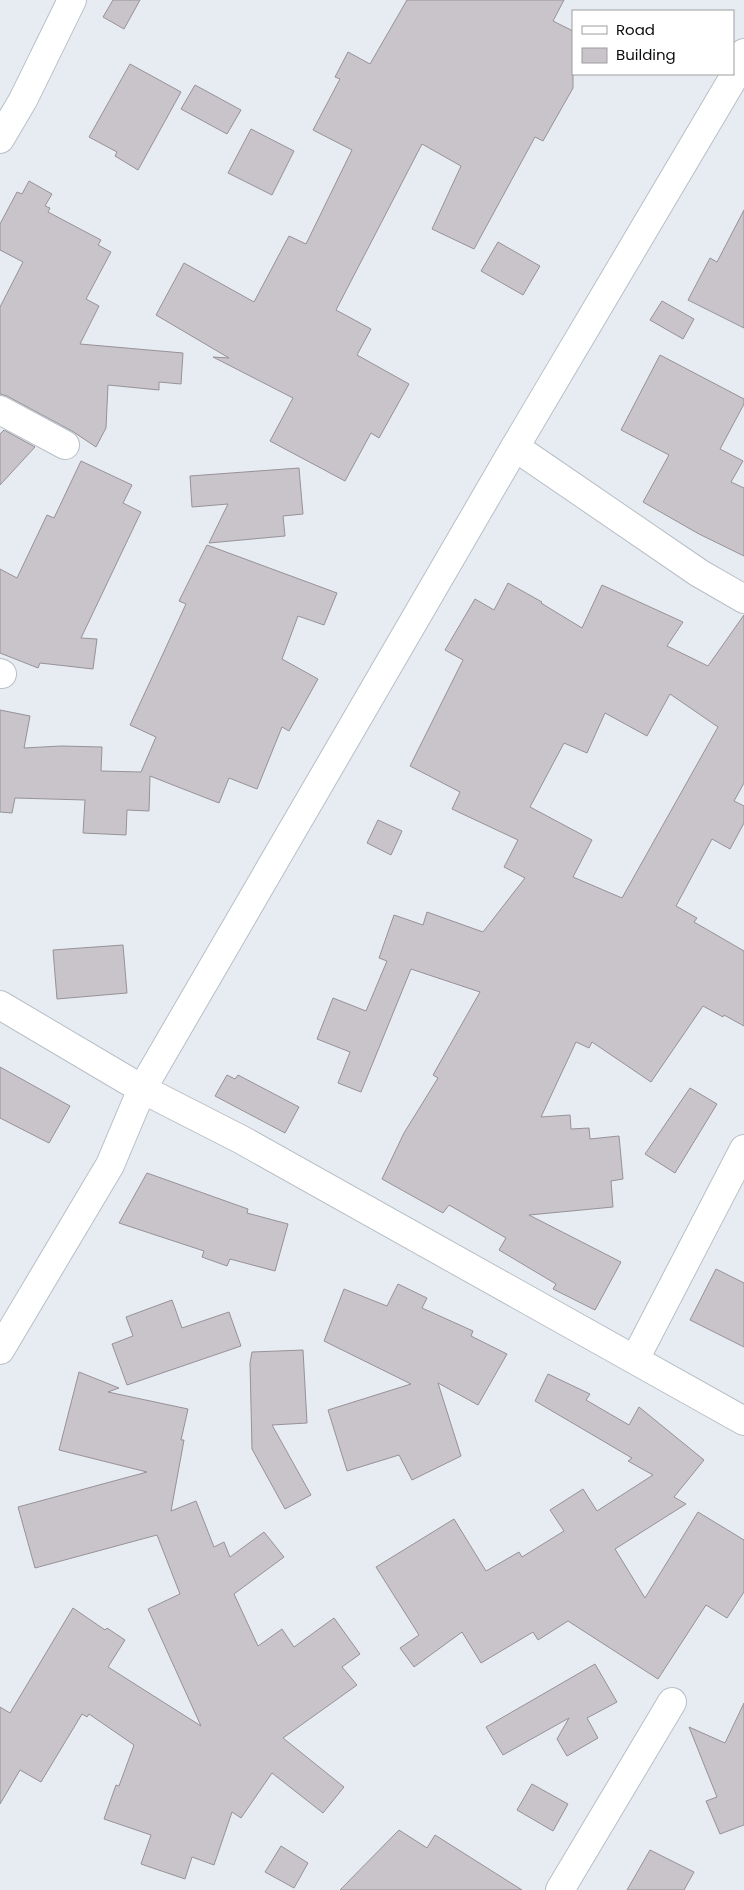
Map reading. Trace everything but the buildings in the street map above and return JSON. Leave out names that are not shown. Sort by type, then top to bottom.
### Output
[{"type":"street","points":[[0,139],[24,100],[72,0]]},
{"type":"street","points":[[0,1350],[110,1164],[142,1089],[515,447],[731,82],[744,53]]},
{"type":"street","points":[[0,410],[65,445]]},
{"type":"street","points":[[515,447],[699,573],[744,599]]},
{"type":"street","points":[[0,1005],[142,1089],[242,1140],[744,1421]]},
{"type":"street","points":[[635,1359],[744,1149]]},
{"type":"street","points":[[560,1890],[672,1702]]}]
